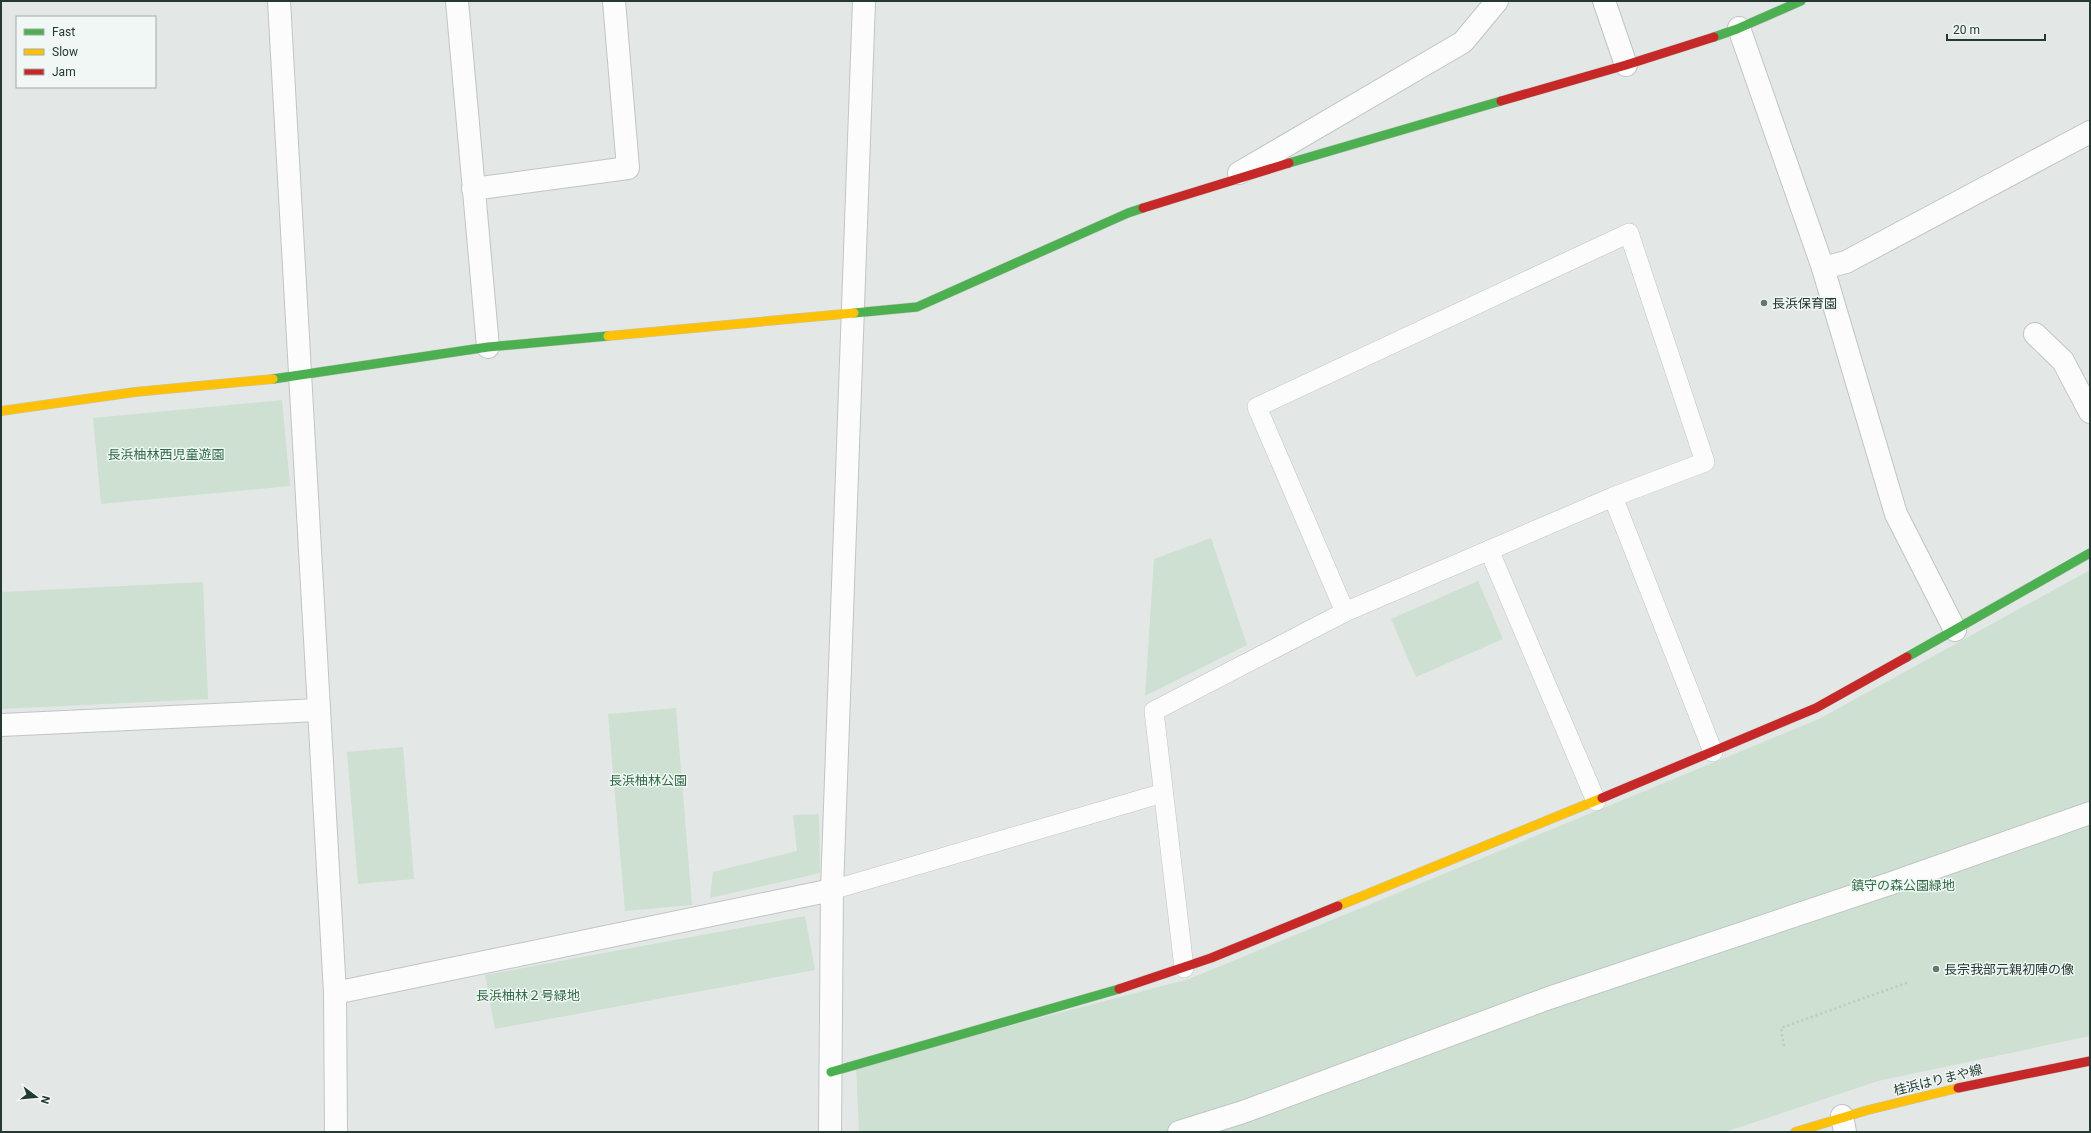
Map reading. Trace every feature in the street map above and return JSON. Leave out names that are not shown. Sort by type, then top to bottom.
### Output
[{"type":"street","points":[[279,1],[335,993],[336,1132]]},
{"type":"street","points":[[457,1],[488,347]]},
{"type":"street","points":[[473,189],[628,168],[614,1]]},
{"type":"street","points":[[830,1132],[832,890],[864,1]]},
{"type":"street","points":[[1226,181],[1463,42],[1498,1]]},
{"type":"street","points":[[1604,1],[1626,65]]},
{"type":"street","points":[[1,411],[135,392],[301,376],[488,347],[916,307],[1128,213],[1226,181],[1626,65],[1739,28],[1801,1]]},
{"type":"street","points":[[1739,28],[1823,268],[1896,514],[1955,630]]},
{"type":"street","points":[[1823,268],[1846,262],[2090,132]]},
{"type":"street","points":[[2035,334],[2064,361],[2090,412]]},
{"type":"street","points":[[831,1072],[1130,986],[1184,968],[1714,752],[1816,708],[2090,553]]},
{"type":"street","points":[[1,725],[318,710]]},
{"type":"street","points":[[1179,1132],[1243,1112],[1549,998],[1888,884],[2090,813]]},
{"type":"street","points":[[335,993],[832,890]]},
{"type":"street","name":"桂浜はりまや線","points":[[1795,1132],[1844,1124],[2004,1077],[2090,1061]]},
{"type":"lane","points":[[1184,968],[1154,711],[1345,612],[1613,497],[1705,462],[1629,233],[1257,407],[1345,612]]},
{"type":"lane","points":[[1613,497],[1714,752]]},
{"type":"lane","points":[[1489,550],[1596,800]]},
{"type":"lane","points":[[832,890],[1163,793]]},
{"type":"path","points":[[1784,1046],[1781,1028],[1909,982]]},
{"type":"green space","name":"長浜柚林西児童遊園","points":[[282,400],[290,486],[101,504],[93,418]]},
{"type":"green space","points":[[1211,538],[1247,645],[1145,696],[1154,559]]},
{"type":"green space","name":"鎮守の森公園緑地","points":[[2090,570],[2090,1036],[1878,1081],[1725,1132],[859,1132],[856,1066],[1189,979],[1819,719]]},
{"type":"green space","points":[[1478,581],[1503,639],[1416,677],[1391,619]]},
{"type":"green space","points":[[203,582],[208,699],[1,709],[1,592]]},
{"type":"green space","name":"長浜柚林公園","points":[[676,708],[692,905],[625,911],[608,714]]},
{"type":"green space","points":[[403,747],[414,879],[358,884],[347,752]]},
{"type":"green space","points":[[819,814],[820,873],[710,898],[713,872],[797,851],[793,815]]},
{"type":"green space","name":"長浜柚林２号緑地","points":[[805,916],[815,970],[495,1029],[485,975]]},
{"type":"traffic: fast","points":[[1714,37],[1737,29],[1801,1]]},
{"type":"traffic: fast","points":[[1289,163],[1501,101]]},
{"type":"traffic: fast","points":[[854,313],[917,307],[1128,213],[1143,208]]},
{"type":"traffic: fast","points":[[273,379],[488,347],[608,336]]},
{"type":"traffic: fast","points":[[1907,657],[2090,553]]},
{"type":"traffic: fast","points":[[831,1072],[1119,989]]},
{"type":"traffic: slow","points":[[608,336],[854,313]]},
{"type":"traffic: slow","points":[[1,411],[135,392],[273,379]]},
{"type":"traffic: slow","points":[[1338,906],[1602,798]]},
{"type":"traffic: slow","points":[[1795,1132],[1868,1110],[1958,1088]]},
{"type":"traffic: jam","points":[[1501,101],[1626,65],[1714,37]]},
{"type":"traffic: jam","points":[[1143,208],[1289,163]]},
{"type":"traffic: jam","points":[[1602,798],[1816,708],[1907,657]]},
{"type":"traffic: jam","points":[[1119,989],[1211,958],[1338,906]]},
{"type":"traffic: jam","points":[[1958,1088],[2090,1061]]},
{"type":"place","name":"長浜保育園","points":[[1764,303]]},
{"type":"place","name":"長宗我部元親初陣の像","points":[[1936,969]]}]
